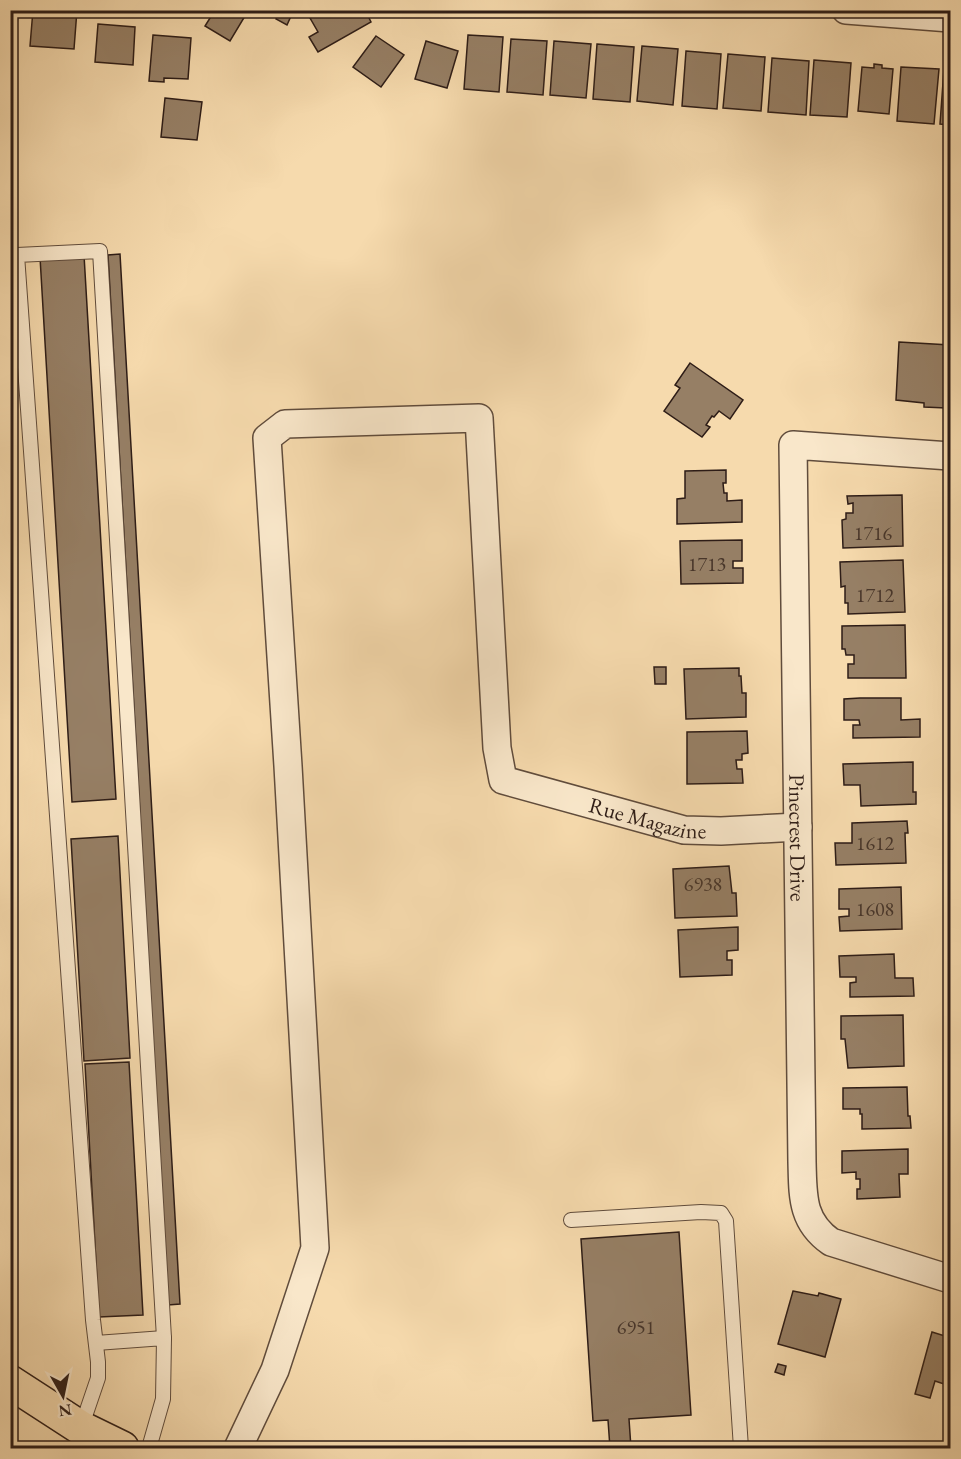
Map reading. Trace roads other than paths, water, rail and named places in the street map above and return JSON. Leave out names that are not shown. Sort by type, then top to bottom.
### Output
[{"type":"main road","points":[[10,1382],[81,1428],[122,1449]]},
{"type":"street","points":[[846,10],[951,18]]},
{"type":"street","name":"Rue Magazine","points":[[238,1449],[275,1370],[315,1248],[267,438],[285,424],[479,418],[497,748],[503,780],[684,830],[721,831],[798,827]]},
{"type":"street","name":"Pinecrest Drive","points":[[951,456],[793,445],[803,1195],[809,1218],[815,1229],[831,1242],[951,1279]]},
{"type":"lane","points":[[81,1428],[98,1378],[17,255],[100,250],[164,1338],[163,1399],[149,1449]]},
{"type":"lane","points":[[571,1220],[701,1212],[721,1213],[726,1221],[741,1449]]},
{"type":"lane","points":[[96,1343],[164,1338]]}]
